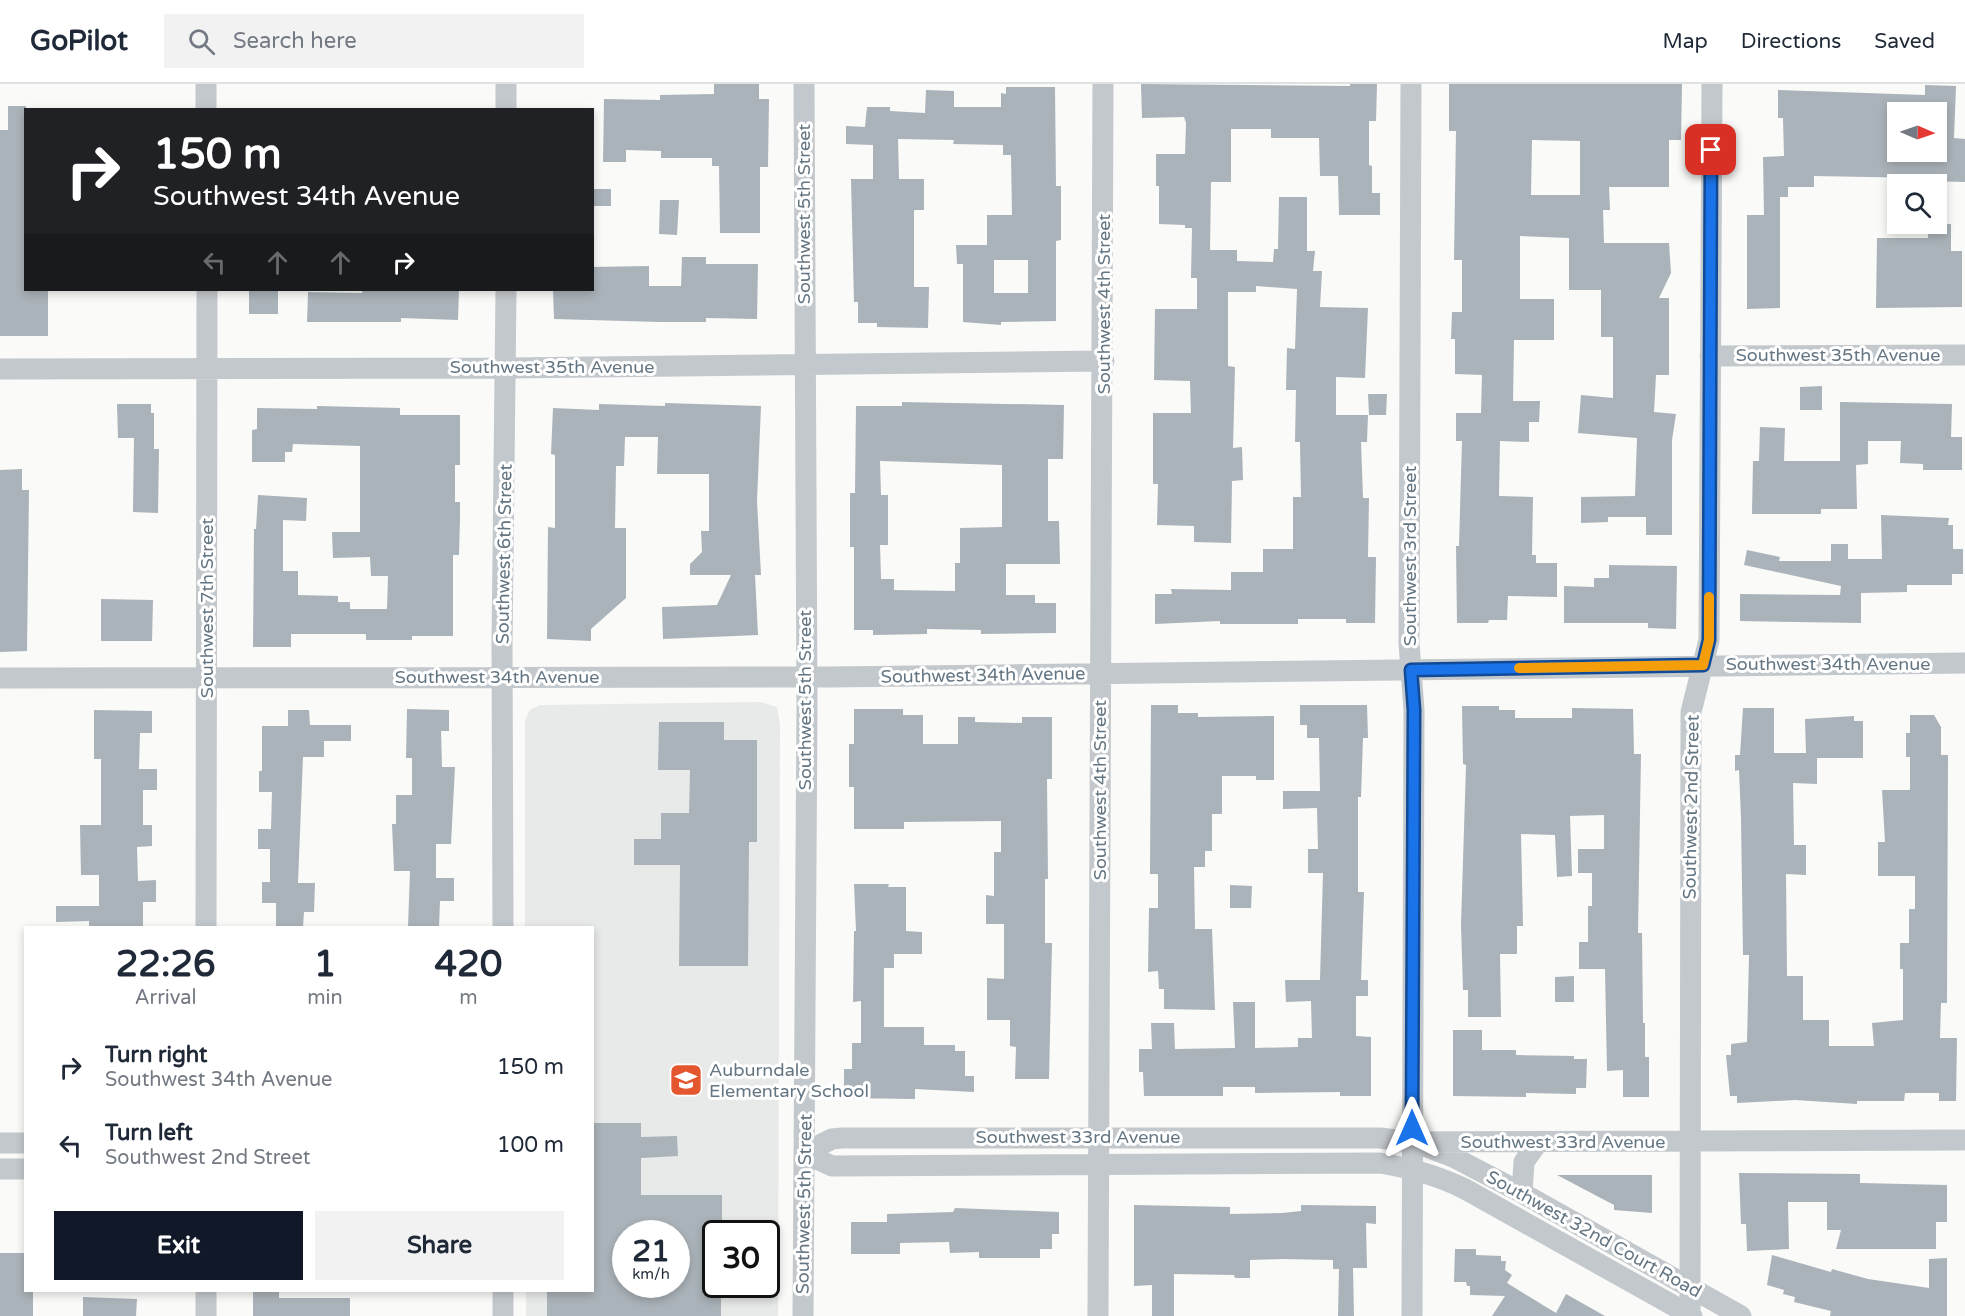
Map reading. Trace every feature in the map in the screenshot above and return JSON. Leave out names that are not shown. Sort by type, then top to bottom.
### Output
[{"type":"street","points":[[206,84],[206,108]]},
{"type":"street","points":[[506,84],[506,108]]},
{"type":"street","name":"Southwest 5th Street","points":[[803,1316],[806,677],[804,84]]},
{"type":"street","name":"Southwest 4th Street","points":[[1098,1316],[1104,361],[1103,84]]},
{"type":"street","name":"Southwest 3rd Street","points":[[1411,84],[1411,670],[1414,710],[1412,1316]]},
{"type":"street","name":"Southwest 2nd Street","points":[[1691,1315],[1690,712],[1709,640],[1712,84]]},
{"type":"street","name":"Southwest 7th Street","points":[[206,926],[207,291]]},
{"type":"street","name":"Southwest 6th Street","points":[[503,926],[502,677],[506,291]]},
{"type":"street","name":"Southwest 35th Avenue","points":[[1710,356],[1965,355]]},
{"type":"street","name":"Southwest 35th Avenue","points":[[0,369],[506,368],[1104,361]]},
{"type":"street","name":"Southwest 34th Avenue","points":[[0,678],[806,677],[1965,663]]},
{"type":"street","name":"Southwest 33rd Avenue","points":[[804,1153],[832,1139],[842,1138],[1380,1138],[1412,1142],[1965,1140]]},
{"type":"street","name":"Southwest 32nd Court Road","points":[[1412,1142],[1453,1157],[1522,1193],[1741,1316]]},
{"type":"street","points":[[1522,1193],[1524,1162],[1538,1142]]},
{"type":"street","points":[[0,1143],[24,1143]]},
{"type":"street","name":"Southwest 33rd Avenue","points":[[804,1153],[832,1166],[1380,1163],[1412,1169]]},
{"type":"street","points":[[0,1169],[24,1169]]},
{"type":"street","name":"Southwest 32nd Court Road","points":[[1412,1169],[1443,1178],[1465,1189],[1691,1315]]},
{"type":"street","points":[[206,1292],[206,1316]]},
{"type":"street","points":[[503,1292],[503,1316]]},
{"type":"shaded area","name":"Auburndale Elementary School","points":[[760,702],[777,707],[780,724],[778,1220],[702,1220],[702,1298],[778,1298],[778,1316],[526,1316],[526,1292],[594,1292],[594,926],[525,926],[525,720],[530,710],[540,705]]},
{"type":"building","points":[[714,84],[759,84],[759,99],[769,99],[768,167],[760,167],[760,233],[720,233],[719,166],[712,166],[712,158],[661,158],[661,151],[626,150],[626,162],[603,162],[604,99],[660,100],[660,95],[714,94]]},
{"type":"building","points":[[1141,84],[1350,86],[1350,84],[1377,84],[1376,121],[1369,121],[1369,165],[1372,166],[1372,193],[1380,193],[1380,215],[1339,215],[1338,176],[1320,176],[1319,138],[1271,138],[1271,129],[1231,129],[1231,182],[1211,182],[1210,250],[1237,250],[1237,261],[1273,262],[1274,249],[1278,249],[1279,197],[1307,197],[1307,251],[1315,251],[1313,271],[1322,271],[1320,307],[1368,308],[1365,378],[1336,377],[1336,415],[1368,415],[1367,442],[1361,442],[1363,498],[1369,498],[1368,557],[1376,557],[1375,623],[1346,623],[1346,619],[1298,619],[1298,624],[1220,624],[1220,621],[1155,624],[1155,594],[1172,594],[1171,589],[1231,590],[1231,572],[1263,572],[1263,549],[1293,549],[1293,497],[1301,497],[1300,442],[1295,442],[1296,390],[1286,390],[1287,348],[1295,349],[1297,289],[1256,286],[1256,292],[1228,292],[1228,366],[1235,367],[1233,448],[1242,447],[1243,480],[1232,481],[1231,543],[1194,542],[1194,526],[1157,525],[1158,484],[1153,484],[1153,413],[1191,413],[1190,381],[1154,380],[1155,309],[1197,309],[1197,278],[1191,278],[1192,228],[1185,228],[1185,225],[1159,224],[1159,186],[1156,186],[1156,154],[1185,154],[1186,123],[1184,117],[1142,118]]},
{"type":"building","points":[[1449,84],[1682,84],[1681,140],[1669,140],[1669,187],[1609,187],[1610,210],[1603,210],[1604,243],[1669,243],[1671,273],[1659,298],[1669,298],[1669,375],[1656,375],[1654,412],[1676,414],[1672,440],[1672,535],[1646,535],[1646,517],[1608,517],[1608,522],[1581,523],[1581,497],[1635,496],[1637,438],[1578,433],[1581,395],[1613,398],[1613,337],[1601,337],[1601,290],[1569,290],[1569,238],[1520,236],[1520,299],[1554,299],[1554,340],[1514,340],[1513,401],[1540,401],[1539,422],[1529,422],[1529,442],[1500,441],[1499,496],[1533,497],[1532,555],[1536,555],[1536,563],[1557,563],[1557,597],[1508,596],[1507,620],[1489,620],[1488,623],[1457,623],[1456,546],[1459,546],[1462,441],[1456,441],[1456,413],[1481,413],[1482,375],[1455,374],[1455,339],[1451,339],[1452,312],[1462,312],[1462,260],[1454,260],[1456,131],[1449,131]],"holes":[[[1532,140],[1580,141],[1580,195],[1531,195]]]},
{"type":"building","points":[[1925,85],[1956,86],[1954,138],[1965,139],[1965,182],[1947,182],[1947,174],[1887,174],[1887,177],[1814,176],[1814,187],[1788,187],[1788,197],[1780,197],[1780,308],[1747,309],[1747,215],[1764,215],[1763,157],[1784,156],[1783,118],[1778,118],[1778,90],[1925,95]]},
{"type":"building","points":[[1006,87],[1055,87],[1056,186],[1061,186],[1061,240],[1056,241],[1056,321],[1001,322],[1001,325],[963,322],[963,264],[957,264],[956,245],[987,245],[987,215],[1012,215],[1011,155],[1003,155],[1003,145],[953,144],[954,140],[898,139],[899,179],[924,179],[924,210],[914,210],[914,287],[929,287],[928,328],[877,327],[877,323],[858,323],[858,302],[854,302],[851,179],[873,179],[873,145],[846,144],[846,126],[865,127],[867,107],[890,107],[890,111],[925,113],[926,90],[954,91],[954,107],[1001,107],[1001,93],[1006,94]],"holes":[[[994,260],[1028,260],[1028,293],[994,293]]]},
{"type":"building","points":[[8,106],[26,106],[24,108],[24,291],[48,291],[48,336],[0,336],[0,130],[8,130]]},
{"type":"building","points":[[594,189],[611,189],[611,206],[594,206]]},
{"type":"building","points":[[660,200],[679,200],[677,235],[659,234]]},
{"type":"building","points":[[1947,224],[1951,224],[1951,251],[1962,251],[1962,307],[1876,308],[1877,238],[1928,238],[1928,234],[1947,234]]},
{"type":"building","points":[[682,257],[706,257],[706,264],[758,264],[757,319],[706,318],[706,322],[660,322],[554,319],[553,291],[594,291],[594,267],[649,266],[649,286],[681,286]]},
{"type":"building","points":[[249,291],[278,291],[278,314],[249,314]]},
{"type":"building","points":[[362,291],[459,291],[458,320],[401,318],[401,322],[307,322],[308,292],[362,293]]},
{"type":"building","points":[[1822,386],[1822,410],[1800,410],[1800,387]]},
{"type":"building","points":[[1368,394],[1387,394],[1386,415],[1369,415]]},
{"type":"building","points":[[902,402],[1064,405],[1063,459],[1048,459],[1048,521],[1059,521],[1060,564],[1006,564],[1006,595],[1035,595],[1035,603],[1056,603],[1056,633],[981,634],[981,630],[927,629],[927,634],[873,635],[873,630],[854,630],[854,547],[850,547],[850,493],[855,493],[856,406],[902,406]],"holes":[[[880,461],[1002,465],[1002,527],[960,528],[960,563],[955,563],[955,591],[894,590],[894,579],[881,579],[880,545],[888,545],[888,495],[881,495]]]},
{"type":"building","points":[[1840,402],[1952,404],[1951,437],[1962,437],[1962,470],[1923,470],[1923,464],[1900,463],[1901,441],[1868,441],[1868,464],[1856,465],[1857,509],[1821,509],[1821,514],[1752,514],[1753,461],[1759,461],[1760,427],[1785,428],[1784,461],[1840,461]]},
{"type":"building","points":[[665,403],[761,406],[757,501],[761,575],[755,575],[758,635],[663,639],[662,607],[717,605],[731,575],[690,575],[690,564],[702,552],[701,531],[709,531],[709,474],[657,474],[658,437],[625,437],[624,466],[616,466],[615,528],[626,528],[626,598],[591,629],[591,641],[547,639],[548,527],[555,528],[555,455],[551,454],[553,408],[599,410],[599,404],[665,406]]},
{"type":"building","points":[[117,404],[151,404],[151,413],[154,413],[154,449],[159,449],[158,513],[133,512],[134,438],[118,438]]},
{"type":"building","points":[[317,406],[400,408],[400,415],[460,415],[460,465],[455,465],[455,502],[460,502],[459,555],[453,555],[453,636],[412,636],[412,640],[366,640],[366,634],[291,634],[291,647],[253,647],[254,529],[256,529],[258,495],[307,498],[306,521],[283,520],[283,571],[298,571],[298,595],[338,596],[338,602],[350,602],[350,609],[387,609],[388,576],[371,576],[370,557],[333,558],[332,532],[360,532],[360,446],[293,444],[292,452],[285,452],[285,462],[252,462],[252,430],[257,429],[257,408],[317,409]]},
{"type":"building","points":[[22,469],[22,490],[29,490],[27,651],[0,652],[0,470]]},
{"type":"building","points":[[1881,515],[1949,518],[1948,525],[1953,525],[1953,549],[1963,549],[1963,574],[1952,574],[1952,585],[1907,585],[1907,592],[1861,593],[1861,623],[1740,621],[1740,594],[1840,595],[1841,586],[1744,565],[1747,550],[1780,557],[1779,561],[1831,561],[1831,544],[1848,544],[1848,559],[1882,559]]},
{"type":"building","points":[[1609,565],[1677,566],[1676,629],[1648,628],[1648,623],[1564,623],[1564,586],[1594,587],[1594,578],[1609,578]]},
{"type":"building","points":[[101,599],[153,600],[152,641],[101,641]]},
{"type":"building","points":[[1151,705],[1178,705],[1178,713],[1198,713],[1198,717],[1274,716],[1274,780],[1256,780],[1256,776],[1222,776],[1222,814],[1212,814],[1212,851],[1205,851],[1205,867],[1194,867],[1195,929],[1212,929],[1215,1010],[1164,1009],[1164,989],[1159,989],[1158,971],[1148,972],[1149,908],[1158,908],[1158,874],[1150,874]]},
{"type":"building","points":[[1300,705],[1367,705],[1368,738],[1363,738],[1361,797],[1358,797],[1358,892],[1364,892],[1361,980],[1368,980],[1368,996],[1356,996],[1356,1036],[1371,1037],[1371,1096],[1340,1096],[1340,1092],[1255,1093],[1255,1087],[1223,1087],[1223,1096],[1144,1096],[1143,1072],[1139,1072],[1139,1049],[1152,1049],[1151,1023],[1174,1023],[1175,1049],[1235,1048],[1233,1002],[1255,1002],[1255,1048],[1298,1047],[1298,1038],[1312,1038],[1311,1001],[1286,1002],[1285,980],[1320,980],[1323,873],[1308,873],[1308,849],[1318,849],[1317,808],[1283,809],[1283,791],[1320,791],[1319,738],[1307,738],[1307,725],[1300,725]]},
{"type":"building","points":[[1462,706],[1499,706],[1499,710],[1515,710],[1515,718],[1572,718],[1572,708],[1633,709],[1634,754],[1641,754],[1638,933],[1642,933],[1643,1023],[1645,1023],[1645,1057],[1649,1057],[1649,1097],[1623,1097],[1623,1070],[1607,1071],[1605,969],[1579,969],[1579,942],[1588,942],[1588,906],[1592,906],[1592,873],[1578,873],[1578,849],[1604,849],[1604,815],[1570,816],[1572,876],[1557,877],[1555,835],[1521,834],[1523,926],[1517,926],[1517,954],[1500,954],[1501,1017],[1468,1017],[1468,990],[1463,990],[1461,925],[1466,765],[1463,764]]},
{"type":"building","points":[[1743,708],[1774,708],[1774,753],[1806,753],[1805,719],[1854,716],[1854,721],[1863,721],[1863,758],[1817,758],[1817,784],[1793,783],[1794,845],[1806,845],[1806,875],[1786,874],[1787,976],[1803,976],[1803,1020],[1829,1020],[1829,1046],[1874,1046],[1872,1023],[1903,1020],[1903,969],[1900,969],[1900,943],[1909,943],[1909,909],[1915,909],[1915,876],[1878,876],[1878,842],[1885,842],[1882,790],[1910,790],[1910,757],[1906,757],[1906,733],[1910,733],[1910,715],[1934,715],[1941,727],[1941,755],[1948,755],[1947,1003],[1941,1003],[1940,1038],[1957,1038],[1956,1101],[1939,1101],[1939,1093],[1905,1093],[1904,1101],[1857,1101],[1857,1104],[1795,1100],[1737,1103],[1737,1096],[1730,1096],[1726,1055],[1731,1055],[1731,1044],[1747,1042],[1749,955],[1743,955],[1739,770],[1735,771],[1735,755],[1740,755]]},
{"type":"building","points":[[407,709],[449,710],[449,731],[441,731],[442,767],[455,767],[451,844],[436,844],[436,878],[454,878],[454,901],[440,901],[439,926],[408,926],[410,871],[394,871],[392,824],[396,824],[396,795],[412,795],[412,758],[406,758]]},
{"type":"building","points":[[854,709],[903,709],[903,715],[923,715],[923,744],[958,744],[958,717],[975,717],[975,722],[1022,723],[1022,717],[1052,717],[1052,779],[1047,779],[1048,879],[1045,879],[1045,943],[1052,943],[1049,1079],[1015,1079],[1016,1047],[1010,1046],[1010,1020],[987,1020],[987,978],[1004,979],[1004,924],[986,924],[986,895],[994,896],[994,852],[1001,852],[1001,821],[904,822],[904,829],[854,829],[854,787],[849,787],[849,744],[854,744]]},
{"type":"building","points":[[94,710],[152,711],[152,733],[140,733],[139,769],[157,769],[157,790],[143,790],[143,825],[152,825],[152,846],[137,847],[138,881],[156,880],[156,902],[143,902],[143,926],[89,926],[89,921],[56,922],[56,906],[99,906],[99,875],[81,875],[80,825],[101,825],[101,759],[94,759]]},
{"type":"building","points":[[288,710],[309,710],[310,725],[351,725],[351,741],[324,741],[324,757],[303,757],[298,883],[315,883],[314,912],[304,912],[303,926],[276,926],[276,903],[262,903],[262,882],[270,882],[270,849],[258,849],[258,829],[271,829],[272,792],[259,792],[259,771],[262,771],[262,726],[288,726]]},
{"type":"building","points":[[659,722],[724,722],[724,740],[757,740],[757,842],[749,842],[748,966],[679,966],[680,865],[634,865],[634,839],[661,839],[661,813],[689,813],[690,770],[658,770]]},
{"type":"building","points":[[854,884],[889,884],[888,887],[906,887],[906,931],[922,932],[922,954],[894,954],[894,968],[884,968],[884,1027],[924,1027],[924,1045],[955,1045],[955,1051],[965,1051],[965,1076],[974,1076],[974,1092],[915,1089],[915,1099],[844,1098],[844,1069],[852,1069],[852,1043],[861,1043],[861,1001],[853,1002],[854,931],[856,931]]},
{"type":"building","points":[[1230,885],[1252,886],[1251,908],[1230,908]]},
{"type":"building","points":[[1574,976],[1574,1002],[1555,1002],[1555,977]]},
{"type":"building","points":[[1453,1030],[1482,1030],[1482,1050],[1516,1050],[1516,1055],[1574,1056],[1574,1059],[1587,1059],[1586,1088],[1576,1088],[1576,1094],[1526,1093],[1526,1097],[1453,1096]]},
{"type":"building","points":[[594,1123],[641,1123],[641,1137],[677,1136],[678,1156],[641,1158],[641,1195],[722,1195],[722,1220],[702,1220],[702,1298],[721,1298],[721,1316],[547,1316],[547,1292],[594,1292]]},
{"type":"building","points":[[1739,1173],[1860,1174],[1860,1183],[1947,1185],[1947,1222],[1936,1222],[1936,1249],[1836,1249],[1841,1230],[1827,1230],[1827,1202],[1788,1202],[1789,1249],[1747,1251],[1746,1224],[1741,1224]]},
{"type":"building","points":[[1557,1175],[1652,1175],[1652,1213],[1614,1210],[1614,1205]]},
{"type":"building","points":[[1134,1205],[1230,1207],[1230,1214],[1301,1211],[1301,1205],[1376,1206],[1376,1224],[1366,1223],[1367,1268],[1353,1268],[1354,1316],[1338,1316],[1339,1269],[1333,1269],[1333,1260],[1282,1259],[1250,1260],[1250,1278],[1235,1278],[1234,1275],[1174,1274],[1174,1316],[1152,1316],[1152,1285],[1134,1286]]},
{"type":"building","points":[[955,1208],[1059,1212],[1059,1234],[1052,1234],[1052,1249],[1040,1249],[1040,1258],[979,1258],[979,1252],[950,1253],[949,1242],[900,1243],[900,1254],[851,1254],[851,1222],[887,1222],[887,1214],[953,1212]]},
{"type":"building","points":[[1455,1249],[1476,1249],[1476,1255],[1501,1256],[1501,1261],[1506,1261],[1505,1270],[1512,1275],[1507,1283],[1556,1313],[1566,1294],[1605,1316],[1492,1316],[1505,1296],[1470,1295],[1470,1286],[1467,1286],[1466,1282],[1454,1282]]},
{"type":"building","points":[[0,1253],[24,1253],[24,1292],[33,1292],[33,1316],[0,1316]]},
{"type":"building","points":[[1772,1255],[1831,1272],[1832,1269],[1868,1279],[1929,1288],[1929,1259],[1947,1258],[1947,1316],[1830,1316],[1831,1311],[1794,1302],[1795,1297],[1783,1294],[1784,1290],[1767,1285]]},
{"type":"building","points":[[253,1292],[279,1292],[279,1298],[350,1298],[350,1316],[253,1316]]},
{"type":"building","points":[[83,1297],[137,1299],[136,1316],[83,1316]]},
{"type":"slow traffic","points":[[1519,668],[1703,665],[1709,640],[1709,597]]},
{"type":"place","name":"Auburndale Elementary School","points":[[686,1080]]},
{"type":"route","points":[[1412,1128],[1414,710],[1411,670],[1703,665],[1709,640],[1711,150]]}]
